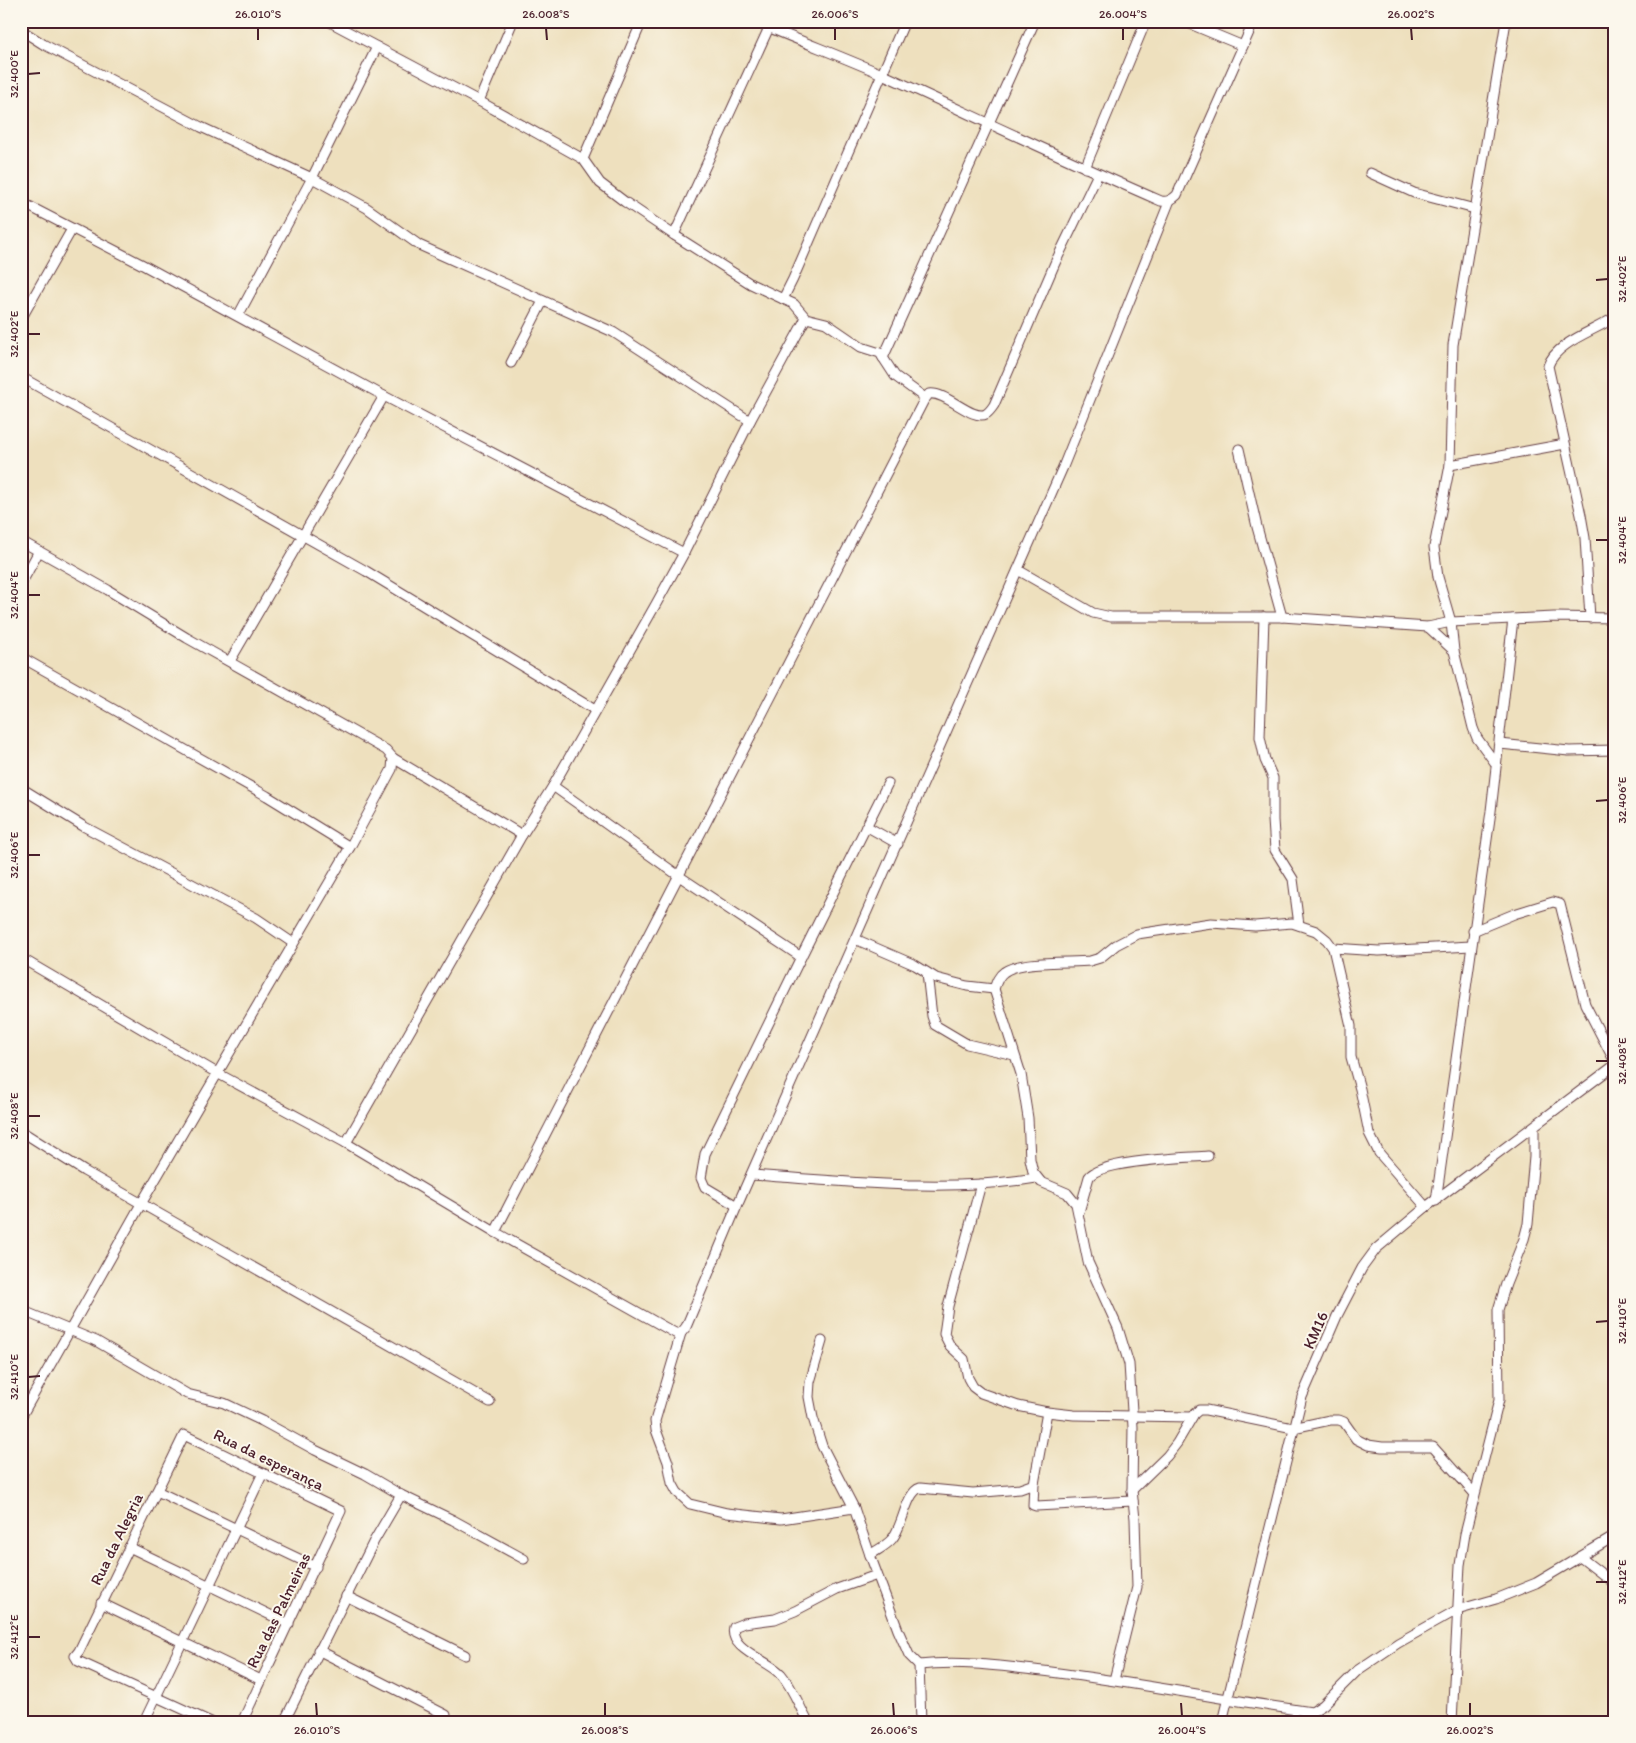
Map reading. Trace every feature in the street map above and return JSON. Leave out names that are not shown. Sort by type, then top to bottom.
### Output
[{"type":"street","points":[[328,21],[479,101],[583,159],[600,184],[674,235],[751,284],[794,304],[806,318],[826,323],[861,347],[877,352],[895,376],[925,398]]},
{"type":"street","points":[[479,101],[514,21]]},
{"type":"street","points":[[583,159],[642,21]]},
{"type":"street","points":[[754,21],[771,25],[1161,201],[1170,200],[1177,195],[1254,21]]},
{"type":"street","points":[[783,298],[794,279],[905,21]]},
{"type":"street","points":[[883,358],[1034,21]]},
{"type":"street","points":[[1085,168],[1146,21]]},
{"type":"street","points":[[1183,21],[1243,46]]},
{"type":"street","points":[[1496,764],[1475,734],[1454,651],[1451,622],[1438,577],[1434,547],[1450,464],[1453,345],[1506,21]]},
{"type":"street","points":[[674,235],[771,25]]},
{"type":"street","points":[[21,30],[42,44],[201,127],[312,178],[367,208],[419,244],[613,332],[750,421]]},
{"type":"street","points":[[238,316],[312,178],[377,48]]},
{"type":"street","points":[[1370,173],[1414,193],[1475,209]]},
{"type":"street","points":[[496,1232],[925,398],[929,394],[940,394],[973,413],[981,415],[986,414],[994,405],[1058,255],[1098,174]]},
{"type":"street","points":[[854,1508],[781,1519],[727,1513],[690,1504],[677,1492],[672,1483],[668,1462],[655,1425],[681,1333],[686,1328],[737,1206],[1018,570],[1090,402],[1170,200]]},
{"type":"street","points":[[21,202],[238,316],[384,396],[684,553]]},
{"type":"street","points":[[21,319],[72,229]]},
{"type":"street","points":[[511,363],[543,301]]},
{"type":"street","points":[[1590,618],[1581,514],[1548,370],[1550,361],[1559,351],[1583,334],[1615,317]]},
{"type":"street","points":[[346,1143],[522,835],[553,786],[684,553],[750,421],[806,318]]},
{"type":"street","points":[[21,377],[366,571],[595,710]]},
{"type":"street","points":[[230,661],[384,396]]},
{"type":"street","points":[[1450,464],[1565,444]]},
{"type":"street","points":[[1239,450],[1257,527],[1282,617]]},
{"type":"street","points":[[21,541],[386,750],[393,758],[522,835]]},
{"type":"street","points":[[21,584],[39,551]]},
{"type":"street","points":[[1018,570],[1093,613],[1111,617],[1282,617],[1428,627],[1451,622],[1513,619],[1615,618]]},
{"type":"street","points":[[1264,617],[1260,737],[1263,754],[1274,778],[1273,820],[1275,850],[1293,879],[1299,925]]},
{"type":"street","points":[[1436,1201],[1500,744],[1513,619]]},
{"type":"street","points":[[1428,627],[1454,651]]},
{"type":"street","points":[[21,657],[268,796],[350,847]]},
{"type":"street","points":[[1500,744],[1569,751],[1615,750]]},
{"type":"street","points":[[21,1417],[141,1204],[350,847],[392,769],[393,758]]},
{"type":"street","points":[[737,1206],[705,1187],[702,1178],[705,1154],[888,783]]},
{"type":"street","points":[[553,786],[678,876],[801,957]]},
{"type":"street","points":[[21,788],[83,826],[256,918],[293,943]]},
{"type":"street","points":[[866,826],[898,844]]},
{"type":"street","points":[[1473,931],[1514,914],[1553,902],[1560,904],[1584,1004],[1615,1064]]},
{"type":"street","points":[[1114,1680],[1136,1587],[1137,1563],[1132,1490],[1133,1416],[1127,1354],[1118,1328],[1090,1268],[1076,1204],[1063,1190],[1046,1185],[1036,1178],[1033,1172],[1030,1159],[1028,1118],[1021,1074],[994,989],[999,977],[1004,971],[1032,964],[1090,961],[1100,958],[1116,945],[1137,934],[1211,923],[1255,926],[1292,923],[1316,931],[1328,940],[1333,948],[1351,1026],[1351,1057],[1370,1133],[1379,1153],[1426,1208]]},
{"type":"street","points":[[855,939],[915,965],[927,974],[946,981],[994,989]]},
{"type":"street","points":[[1333,948],[1379,951],[1471,946]]},
{"type":"street","points":[[21,958],[217,1073],[346,1143],[496,1232],[676,1333],[681,1333]]},
{"type":"street","points":[[927,974],[932,1016],[935,1025],[967,1044],[1014,1055]]},
{"type":"street","name":"KM16","points":[[1222,1722],[1302,1397],[1337,1316],[1362,1268],[1376,1250],[1426,1208],[1615,1064]]},
{"type":"street","points":[[1452,1722],[1457,1610],[1464,1534],[1499,1400],[1498,1310],[1528,1224],[1534,1157],[1534,1127]]},
{"type":"street","points":[[21,1132],[141,1204],[490,1402]]},
{"type":"street","points":[[1078,1215],[1092,1172],[1117,1164],[1208,1156]]},
{"type":"street","points":[[751,1175],[914,1185],[1001,1184],[1036,1178]]},
{"type":"street","points":[[982,1184],[948,1306],[944,1334],[950,1346],[964,1359],[968,1378],[973,1387],[981,1393],[1018,1406],[1046,1412],[1074,1415],[1192,1417]]},
{"type":"street","points":[[21,1310],[96,1342],[187,1394],[197,1398],[224,1403],[365,1474],[524,1559]]},
{"type":"street","points":[[822,1342],[810,1382],[809,1397],[814,1418],[822,1446],[854,1508],[898,1630],[909,1655],[918,1665],[921,1722]]},
{"type":"street","points":[[1132,1490],[1177,1444],[1192,1417],[1199,1410],[1206,1410],[1293,1428],[1330,1420],[1339,1420],[1344,1422],[1356,1438],[1368,1445],[1382,1447],[1433,1446],[1474,1493]]},
{"type":"street","points":[[1046,1412],[1034,1484],[1033,1505],[1133,1501]]},
{"type":"street","name":"Rua da esperança","points":[[184,1435],[341,1510]]},
{"type":"street","name":"Rua da Alegria","points":[[156,1696],[78,1661],[75,1656],[184,1435]]},
{"type":"street","points":[[144,1722],[264,1473]]},
{"type":"street","points":[[870,1555],[893,1539],[905,1514],[911,1495],[916,1489],[973,1494],[1020,1488],[1034,1484]]},
{"type":"street","points":[[157,1491],[316,1568]]},
{"type":"street","points":[[284,1722],[318,1650],[374,1541],[401,1494]]},
{"type":"street","name":"Rua das Palmeiras","points":[[242,1722],[316,1568],[341,1510]]},
{"type":"street","points":[[918,1665],[938,1663],[979,1664],[1114,1680],[1227,1700],[1315,1711],[1358,1670],[1398,1643],[1457,1610],[1496,1599],[1536,1583],[1615,1536]]},
{"type":"street","points":[[129,1547],[289,1624]]},
{"type":"street","points":[[1580,1557],[1615,1584]]},
{"type":"street","points":[[808,1722],[796,1697],[779,1672],[745,1650],[735,1640],[734,1627],[744,1623],[775,1619],[837,1589],[877,1575]]},
{"type":"street","points":[[346,1596],[465,1655]]},
{"type":"street","points":[[101,1603],[261,1680]]},
{"type":"street","points":[[318,1650],[446,1714]]},
{"type":"street","points":[[156,1696],[211,1722]]}]
